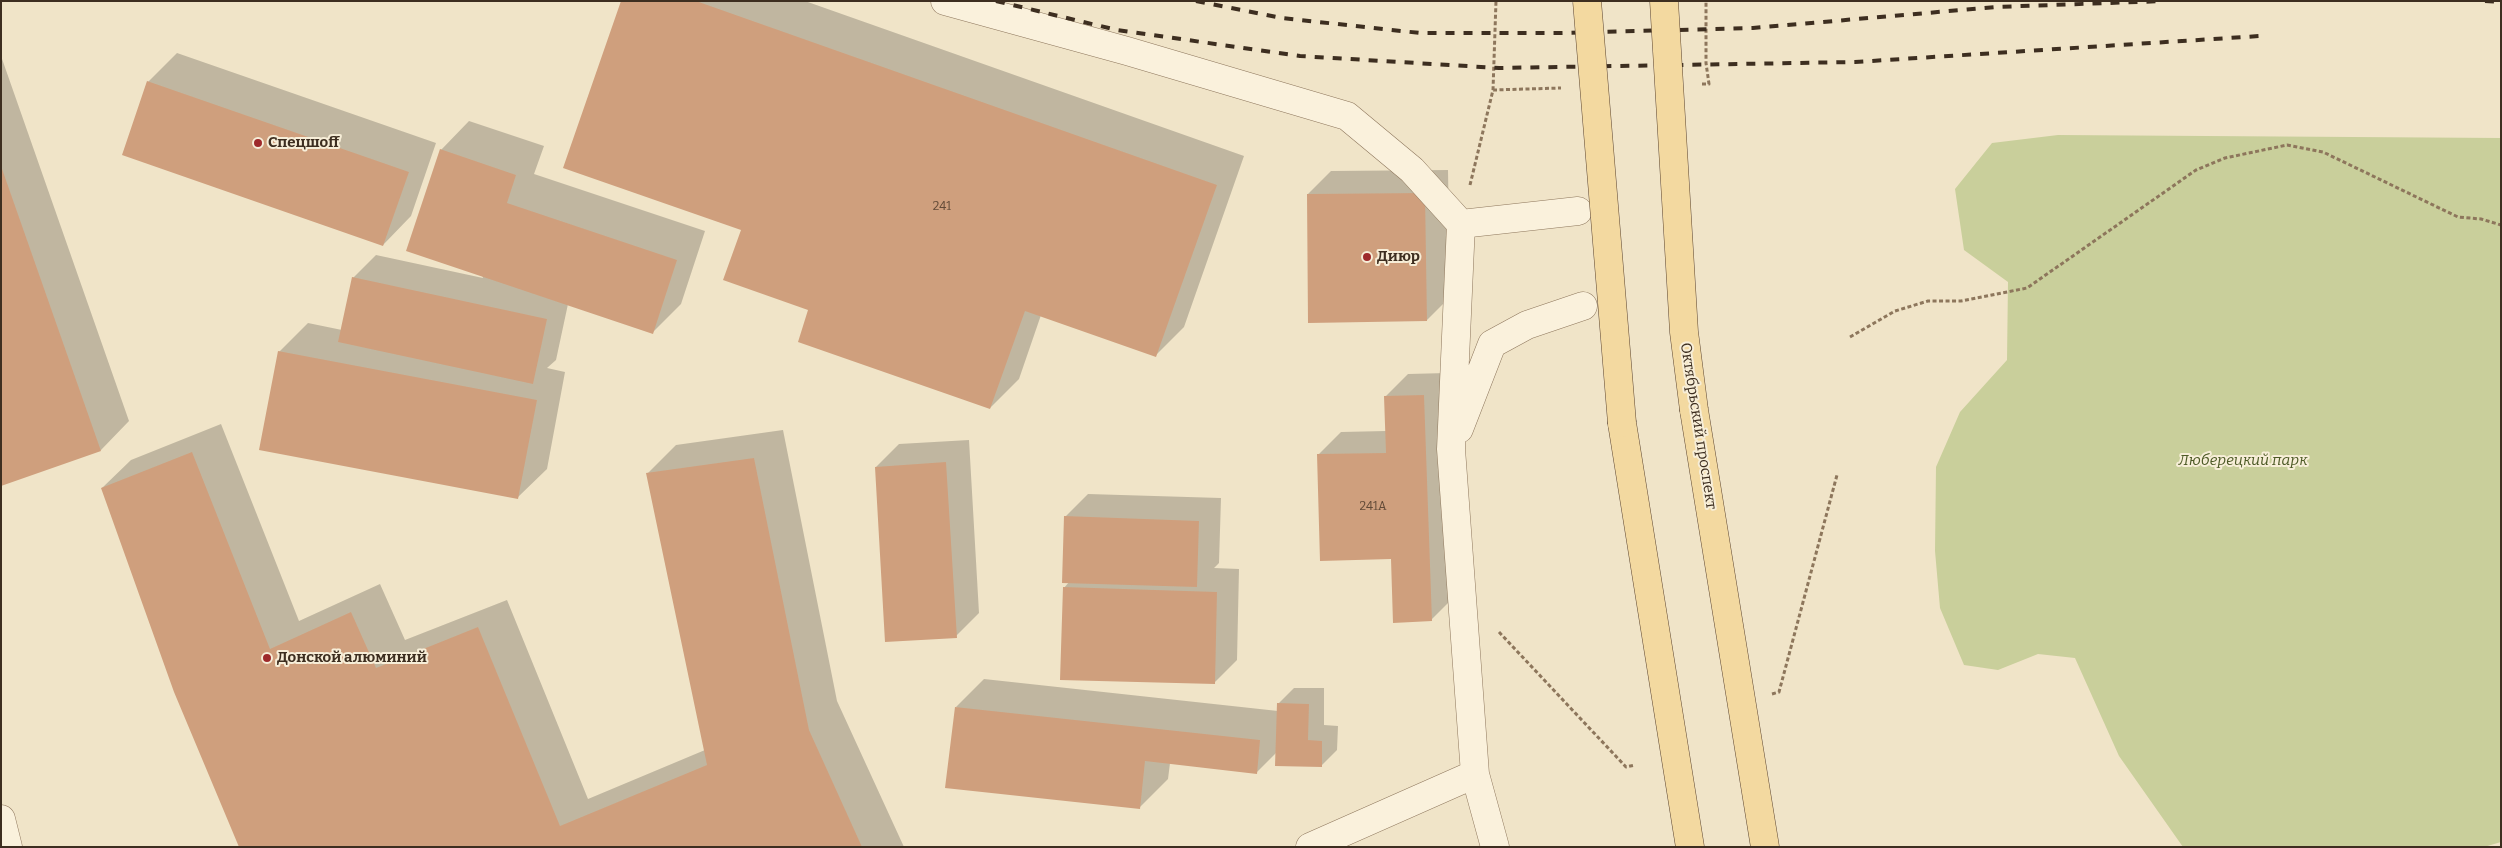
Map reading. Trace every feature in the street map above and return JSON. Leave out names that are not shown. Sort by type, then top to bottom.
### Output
[{"type":"main road","points":[[1586,1],[1622,422],[1690,847]]},
{"type":"main road","name":"Октябрьский проспект","points":[[1664,1],[1684,332],[1694,410],[1765,847]]},
{"type":"street","points":[[945,1],[1126,51],[1347,116],[1412,170],[1461,224],[1451,449],[1475,774],[1495,847]]},
{"type":"street","points":[[1461,224],[1578,211]]},
{"type":"street","points":[[1451,449],[1492,344],[1527,325],[1583,306]]},
{"type":"street","points":[[1310,847],[1475,774]]},
{"type":"street","points":[[1,820],[8,847]]},
{"type":"path","points":[[1461,224],[1493,90],[1496,1]]},
{"type":"path","points":[[1706,1],[1706,54],[1709,84]]},
{"type":"path","points":[[1850,337],[1895,311],[1928,301],[1961,301],[2026,288],[2196,170],[2225,158],[2287,145],[2323,152],[2458,217],[2481,219],[2501,224]]},
{"type":"path","points":[[1767,695],[1779,692],[1837,475]]},
{"type":"path","points":[[1497,631],[1626,767],[1635,765]]},
{"type":"green space","name":"Люберецкий парк","points":[[2058,135],[2501,138],[2501,842],[2484,847],[2183,847],[2119,756],[2075,658],[2038,654],[1998,670],[1964,665],[1940,608],[1935,551],[1936,467],[1960,412],[2007,360],[2008,282],[1964,250],[1955,189],[1992,143]]},
{"type":"building","points":[[621,1],[696,1],[1217,185],[1156,357],[1025,311],[990,409],[798,342],[808,310],[723,280],[741,230],[563,168]]},
{"type":"building","points":[[147,81],[409,172],[383,246],[122,155]]},
{"type":"building","points":[[440,149],[516,175],[507,203],[677,260],[653,334],[406,251]]},
{"type":"building","points":[[1,166],[101,451],[1,486]]},
{"type":"building","name":"Диюр","points":[[1425,193],[1427,321],[1308,323],[1307,194]]},
{"type":"building","points":[[352,277],[547,319],[533,384],[338,342]]},
{"type":"building","points":[[278,351],[537,400],[518,499],[259,450]]},
{"type":"building","points":[[1424,395],[1432,621],[1393,623],[1391,559],[1320,561],[1317,454],[1386,453],[1384,396]]},
{"type":"building","name":"Донской алюминий","points":[[192,452],[270,649],[351,612],[376,668],[478,627],[560,826],[707,765],[646,473],[754,458],[809,730],[862,847],[239,847],[174,692],[101,488]]},
{"type":"building","points":[[946,462],[957,638],[885,642],[875,467]]},
{"type":"building","points":[[1064,516],[1199,521],[1197,587],[1062,583]]},
{"type":"building","points":[[1063,587],[1217,592],[1215,684],[1060,680]]},
{"type":"building","points":[[1277,703],[1309,704],[1308,740],[1322,741],[1322,767],[1275,766]]},
{"type":"building","points":[[955,707],[1260,740],[1257,774],[1145,761],[1140,809],[945,788]]},
{"type":"railway","points":[[996,1],[1117,30],[1300,56],[1499,68],[1855,62],[2260,36]]},
{"type":"railway","points":[[1196,1],[1282,18],[1420,33],[1559,33],[1753,28],[1996,7],[2164,1]]},
{"type":"railway","points":[[2485,1],[2501,2]]},
{"type":"place","name":"Спецшoff","points":[[258,143]]},
{"type":"place","name":"Диюр","points":[[1367,257]]},
{"type":"place","name":"Донской алюминий","points":[[267,658]]}]
